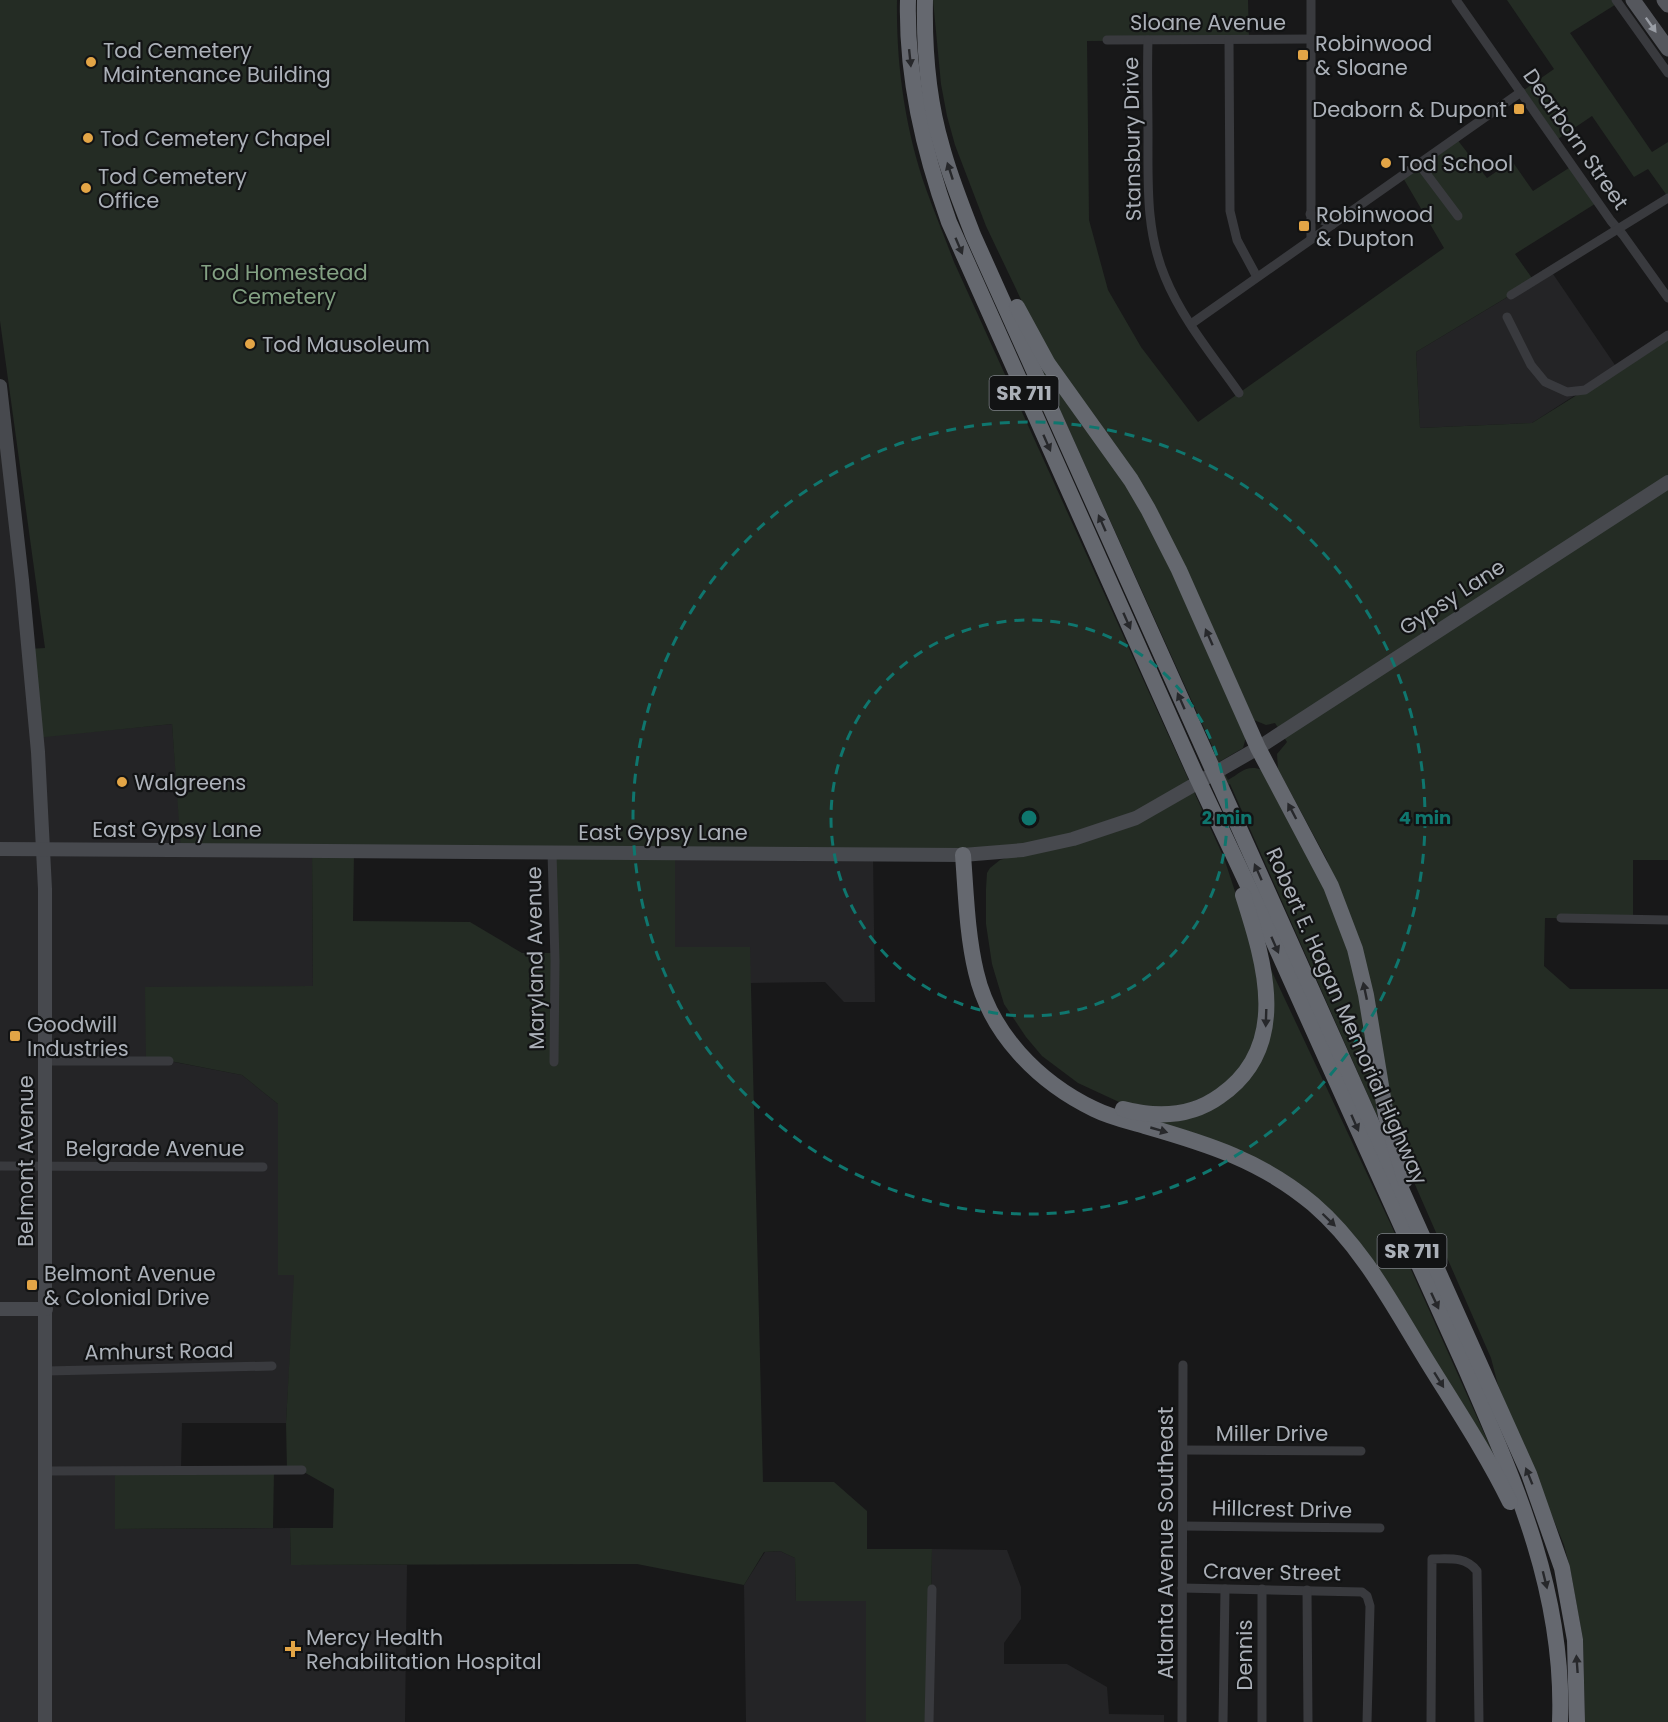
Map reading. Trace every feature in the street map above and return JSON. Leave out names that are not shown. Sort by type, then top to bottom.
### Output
[{"type":"highway","name":"Robert E. Hagan Memorial Highway","points":[[908,0],[909,58],[918,118],[926,154],[949,222],[1194,771],[1257,905],[1479,1399],[1521,1505],[1539,1556],[1555,1628],[1560,1722]]},
{"type":"highway","name":"Robert E. Hagan Memorial Highway","points":[[925,0],[926,55],[935,114],[942,147],[973,235],[1529,1474],[1562,1568],[1575,1640],[1577,1722]]},
{"type":"highway","points":[[973,235],[1002,275],[1048,364],[1131,480],[1149,509],[1179,570],[1258,748],[1326,877],[1355,950],[1366,995],[1386,1116],[1406,1181],[1482,1356],[1489,1385]]},
{"type":"highway","points":[[969,854],[979,946],[984,970],[999,1008],[1016,1035],[1053,1073],[1073,1088],[1118,1108],[1159,1115],[1179,1114],[1213,1101],[1240,1080],[1260,1049],[1266,1028],[1264,975],[1234,859]]},
{"type":"highway","points":[[969,854],[971,950],[987,1005],[1010,1041],[1028,1063],[1054,1086],[1074,1099],[1096,1110],[1229,1152],[1283,1181],[1313,1204],[1341,1231],[1385,1292],[1500,1481],[1524,1536],[1539,1556]]},
{"type":"main road","points":[[1633,0],[1668,49]]},
{"type":"main road","points":[[1664,0],[1668,5]]},
{"type":"main road","name":"Belmont Avenue","points":[[0,386],[6,491],[38,752],[44,849],[45,1722]]},
{"type":"main road","name":"Gypsy Lane","points":[[1258,748],[1668,482]]},
{"type":"main road","name":"East Gypsy Lane","points":[[44,849],[969,854],[1023,850],[1073,839],[1136,818],[1258,748]]},
{"type":"main road","points":[[0,849],[44,849]]},
{"type":"main road","points":[[0,1309],[46,1309]]},
{"type":"street","points":[[1311,0],[1311,239]]},
{"type":"street","name":"Dearborn Street","points":[[1456,0],[1668,298]]},
{"type":"street","points":[[1617,0],[1668,73]]},
{"type":"street","name":"Sloane Avenue","points":[[1107,40],[1310,39]]},
{"type":"street","name":"Stansbury Drive","points":[[1148,40],[1148,195],[1156,251],[1165,279],[1191,324],[1239,393]]},
{"type":"street","points":[[1229,40],[1230,211],[1237,240],[1257,277]]},
{"type":"street","points":[[1191,324],[1521,92]]},
{"type":"street","points":[[1419,164],[1458,216]]},
{"type":"street","points":[[1511,295],[1668,198]]},
{"type":"street","points":[[1310,214],[1332,225]]},
{"type":"street","points":[[1507,317],[1531,365],[1545,382],[1567,392],[1585,390],[1668,335]]},
{"type":"street","name":"Maryland Avenue","points":[[552,852],[555,961],[554,1062]]},
{"type":"street","points":[[1561,918],[1668,920]]},
{"type":"street","points":[[46,1061],[170,1061]]},
{"type":"street","name":"Belgrade Avenue","points":[[0,1166],[263,1167]]},
{"type":"street","name":"Atlanta Avenue Southeast","points":[[1182,1722],[1183,1365]]},
{"type":"street","name":"Amhurst Road","points":[[46,1371],[272,1366]]},
{"type":"street","name":"Miller Drive","points":[[1183,1450],[1361,1451]]},
{"type":"street","points":[[46,1471],[302,1470]]},
{"type":"street","name":"Hillcrest Drive","points":[[1183,1526],[1380,1528]]},
{"type":"street","points":[[1431,1722],[1432,1559],[1460,1560],[1471,1563],[1477,1571],[1479,1722]]},
{"type":"street","name":"Craver Street","points":[[1182,1588],[1362,1592],[1367,1596],[1370,1606],[1367,1722]]},
{"type":"street","points":[[929,1722],[932,1589]]},
{"type":"street","points":[[1222,1722],[1226,1589]]},
{"type":"street","name":"Dennis","points":[[1262,1722],[1263,1589]]},
{"type":"street","points":[[1307,1590],[1308,1722]]},
{"type":"shaded area","points":[[1551,271],[1617,368],[1532,423],[1420,428],[1416,352]]},
{"type":"shaded area","points":[[0,386],[36,737],[172,724],[182,850],[312,851],[313,986],[145,988],[169,1061],[242,1075],[278,1104],[278,1274],[295,1275],[286,1423],[182,1423],[181,1470],[116,1529],[290,1528],[291,1565],[407,1565],[405,1722],[0,1722]]},
{"type":"shaded area","points":[[675,853],[873,854],[875,1002],[844,1002],[825,982],[750,983],[750,948],[675,947]]},
{"type":"shaded area","points":[[932,1549],[1007,1550],[1021,1587],[1021,1619],[1004,1643],[1004,1664],[1067,1664],[1107,1687],[1109,1714],[1164,1715],[1164,1722],[929,1722]]},
{"type":"shaded area","points":[[780,1551],[795,1558],[796,1600],[866,1600],[866,1722],[746,1722],[744,1585],[765,1552]]},
{"type":"green space","name":"Tod Homestead Cemetery","points":[[0,0],[897,0],[898,48],[903,96],[912,143],[926,189],[954,262],[1224,858],[1251,940],[1262,1011],[1252,1053],[1222,1089],[1175,1109],[1119,1102],[1078,1083],[1042,1056],[1004,1004],[992,964],[986,924],[986,889],[987,873],[990,868],[1000,860],[1013,856],[675,853],[675,947],[750,947],[763,1482],[834,1482],[867,1511],[867,1549],[932,1549],[929,1722],[866,1722],[866,1601],[796,1601],[795,1558],[780,1551],[764,1552],[744,1585],[637,1564],[291,1565],[290,1528],[333,1528],[334,1489],[302,1471],[287,1470],[286,1423],[294,1275],[278,1275],[278,1104],[242,1075],[170,1061],[146,1061],[145,987],[313,986],[312,851],[181,850],[172,724],[36,738],[28,649],[45,648],[0,321]],"holes":[[[354,851],[552,853],[555,953],[522,953],[470,922],[353,921]]]},
{"type":"green space","points":[[933,0],[1248,0],[1249,40],[1087,41],[1089,220],[1108,290],[1141,347],[1198,422],[1444,248],[1402,176],[1456,138],[1487,178],[1512,161],[1533,191],[1572,166],[1598,202],[1515,254],[1534,281],[1416,352],[1420,428],[1532,423],[1668,335],[1668,860],[1633,860],[1633,919],[1545,918],[1544,966],[1570,989],[1668,989],[1668,1722],[1585,1722],[1583,1640],[1564,1545],[1498,1385],[1491,1358],[1413,1180],[1391,1110],[1327,860],[1278,769],[1277,754],[1287,742],[1275,723],[1266,725],[1254,720],[1184,569],[1038,335],[986,226],[955,145],[941,84]]},
{"type":"green space","points":[[1507,0],[1616,0],[1618,3],[1570,33],[1652,152],[1668,142],[1668,197],[1648,169],[1634,177],[1592,116],[1555,141],[1521,92],[1554,69]]},
{"type":"green space","points":[[1037,359],[1144,510],[1246,737],[1243,748],[1219,762],[1228,780],[1248,768],[1263,770],[1326,889],[1356,973],[1378,1118],[1230,784],[1221,788],[1214,750]]},
{"type":"green space","points":[[1266,959],[1392,1227],[1497,1462],[1310,1197],[1150,1119],[1167,1120],[1255,1067]]},
{"type":"green space","points":[[115,1470],[274,1470],[273,1528],[115,1529]]},
{"type":"place","name":"Robinwood & Sloane","points":[[1303,55]]},
{"type":"place","name":"Tod Cemetery Maintenance Building","points":[[91,62]]},
{"type":"place","name":"Deaborn & Dupont","points":[[1519,109]]},
{"type":"place","name":"Tod Cemetery Chapel","points":[[88,138]]},
{"type":"place","name":"Tod School","points":[[1386,163]]},
{"type":"place","name":"Tod Cemetery Office","points":[[86,188]]},
{"type":"place","name":"Robinwood & Dupton","points":[[1304,226]]},
{"type":"place","name":"Tod Mausoleum","points":[[250,344]]},
{"type":"place","name":"Walgreens","points":[[122,782]]},
{"type":"place","name":"Goodwill Industries","points":[[15,1036]]},
{"type":"place","name":"Belmont Avenue & Colonial Drive","points":[[32,1285]]},
{"type":"place","name":"Mercy Health Rehabilitation Hospital","points":[[293,1649]]}]
